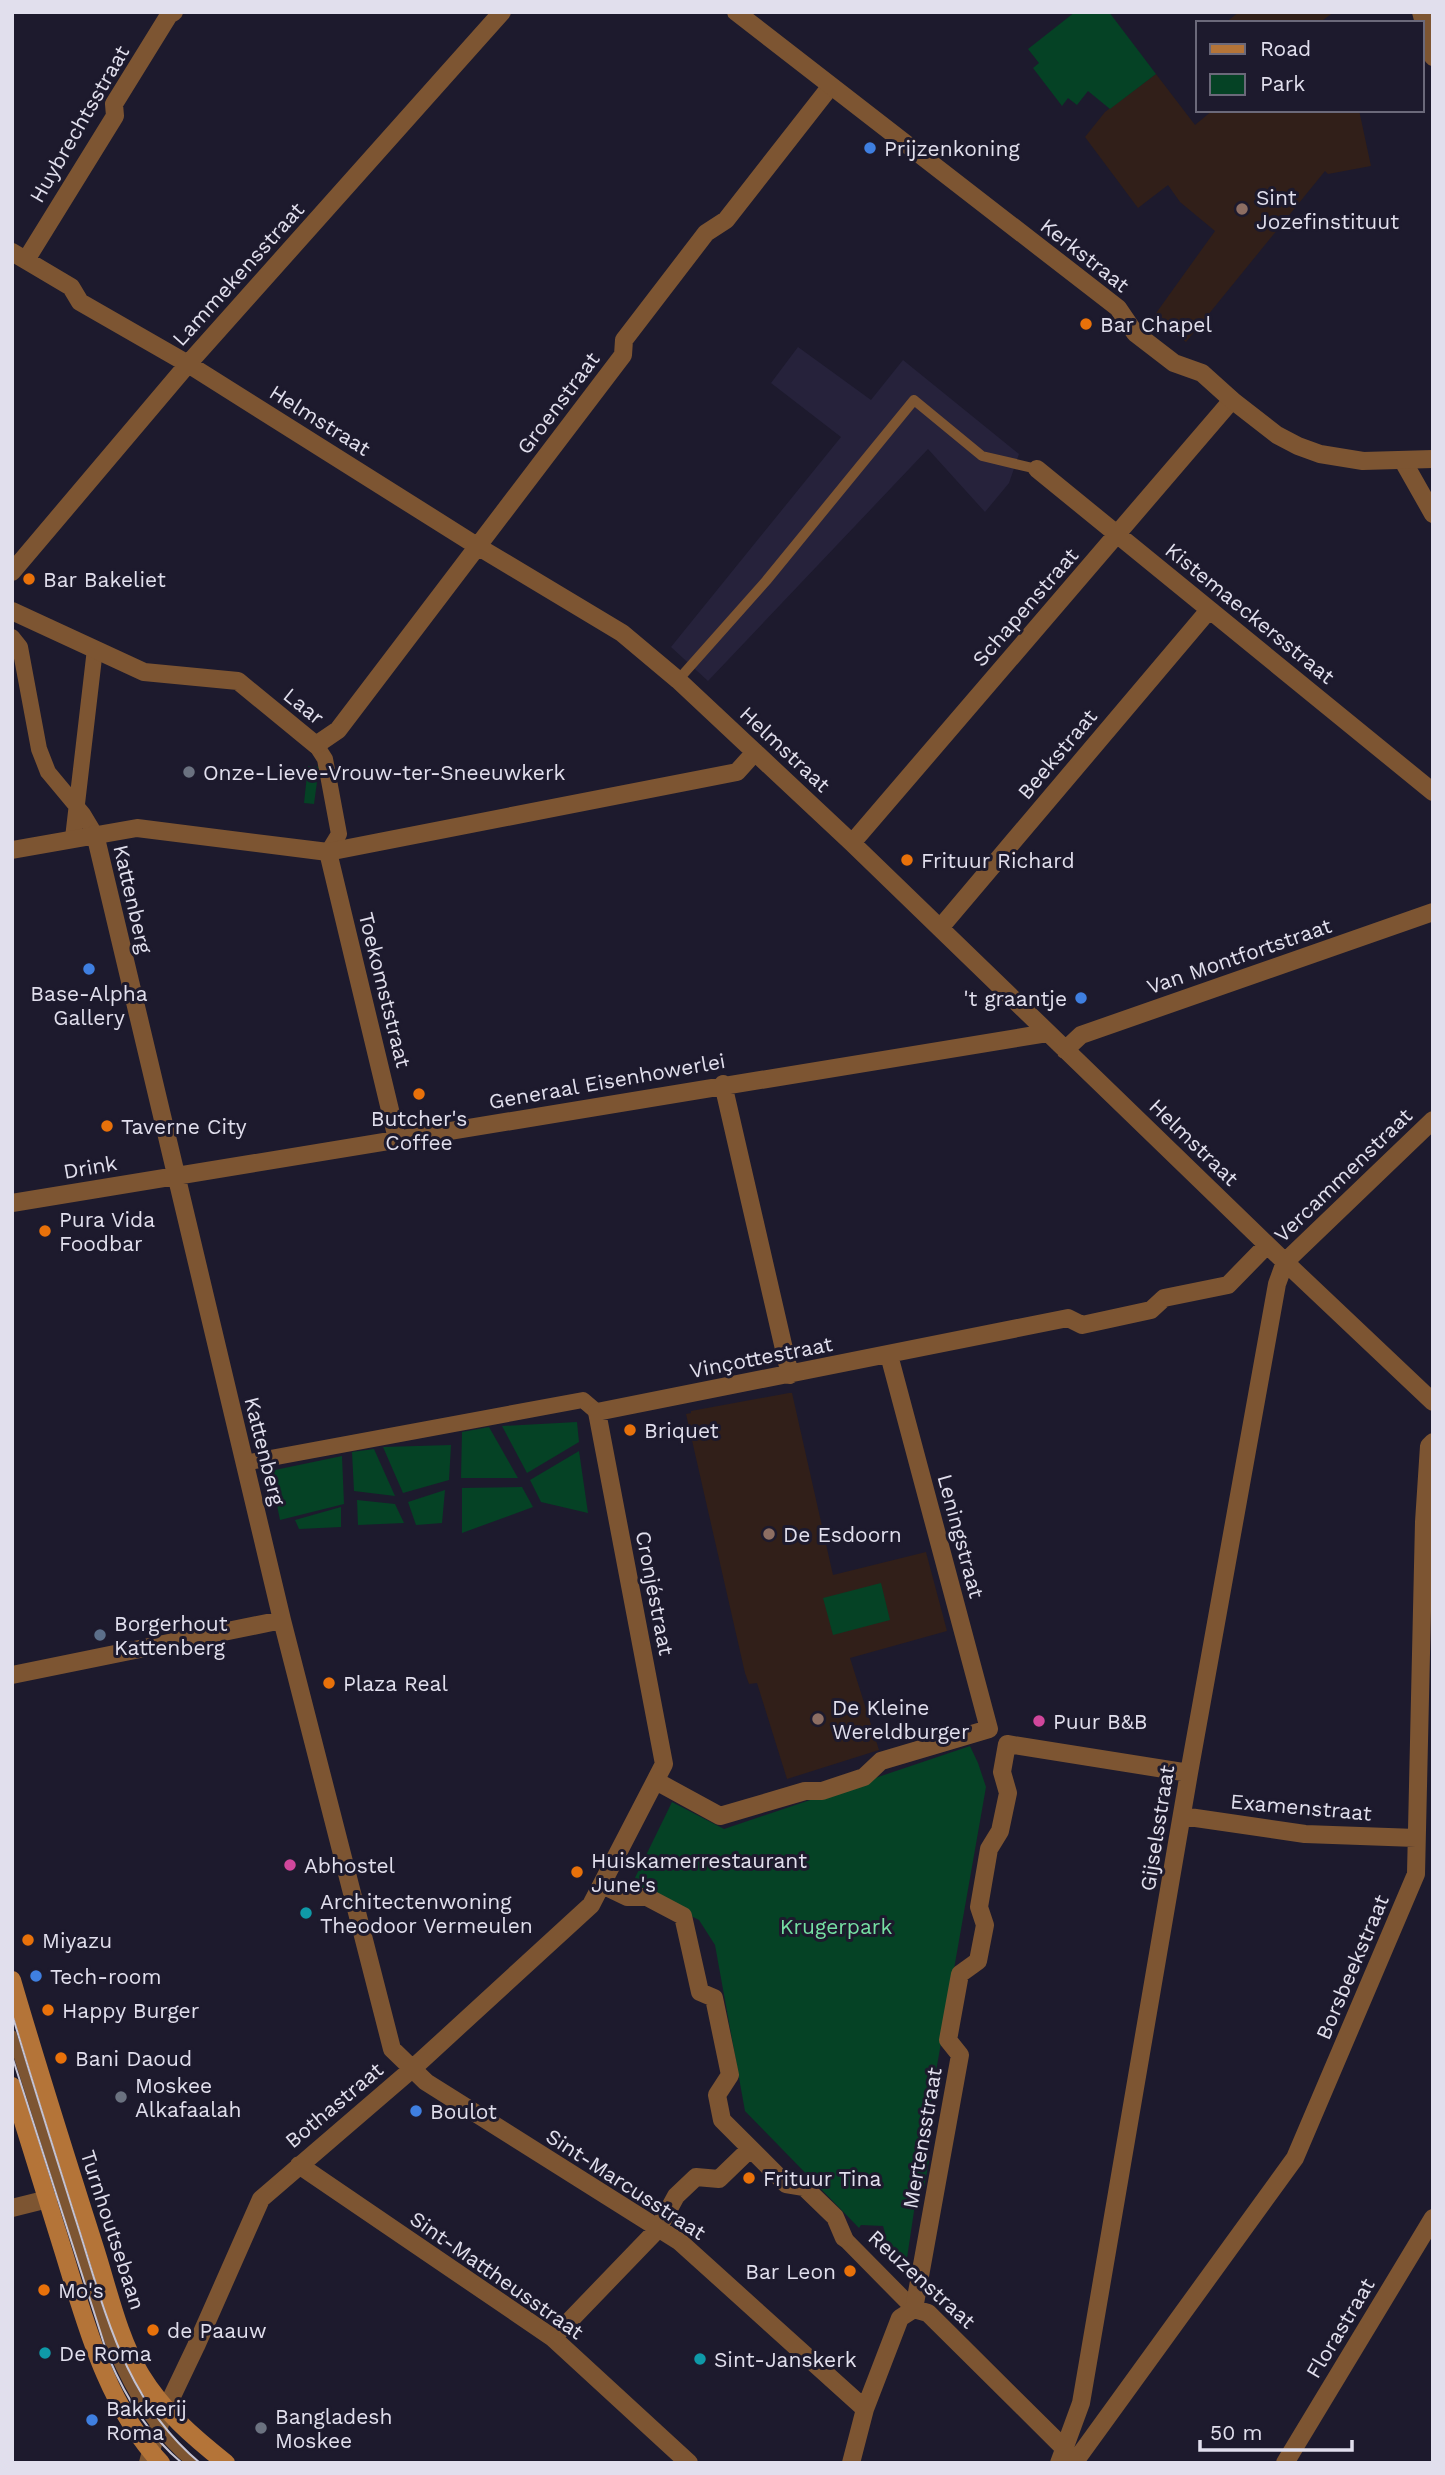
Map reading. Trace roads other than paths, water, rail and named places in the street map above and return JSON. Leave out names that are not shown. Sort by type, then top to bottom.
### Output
[{"type":"main road","name":"Turnhoutsebaan","points":[[12,1980],[120,2325],[140,2373],[166,2409],[191,2435],[226,2463]]},
{"type":"main road","points":[[12,2086],[102,2368],[153,2459]]},
{"type":"street","name":"Huybrechtsstraat","points":[[19,256],[115,116],[114,104],[169,15],[174,12]]},
{"type":"street","name":"Lammekensstraat","points":[[12,572],[188,364],[502,12]]},
{"type":"street","name":"Kerkstraat","points":[[736,12],[1118,308],[1135,332],[1174,363],[1202,373],[1278,435],[1320,454],[1363,461],[1433,459]]},
{"type":"street","points":[[1424,23],[1433,57]]},
{"type":"street","name":"Groenstraat","points":[[316,745],[338,730],[623,355],[624,340],[706,233],[726,220],[831,87]]},
{"type":"street","name":"Helmstraat","points":[[19,256],[71,287],[80,302],[188,364],[477,546],[622,633],[678,680],[852,843],[1433,1402]]},
{"type":"street","name":"Schapenstraat","points":[[852,843],[1232,400]]},
{"type":"street","points":[[1403,461],[1433,514]]},
{"type":"street","name":"Kistemaeckersstraat","points":[[1037,469],[1433,792]]},
{"type":"street","name":"Beekstraat","points":[[940,928],[1209,610]]},
{"type":"street","name":"Laar","points":[[12,611],[144,672],[237,681],[316,745],[325,759],[339,834],[328,852]]},
{"type":"street","points":[[12,637],[20,648],[39,750],[48,772],[83,814],[94,834]]},
{"type":"street","points":[[73,838],[95,649]]},
{"type":"street","points":[[12,850],[136,828],[328,852],[737,772],[755,752]]},
{"type":"street","name":"Kattenberg","points":[[94,834],[282,1620],[392,2049],[411,2070]]},
{"type":"street","name":"Toekomststraat","points":[[328,852],[397,1139]]},
{"type":"street","name":"Van Montfortstraat","points":[[1065,1050],[1081,1035],[1433,912]]},
{"type":"street","name":"Generaal Eisenhowerlei","points":[[175,1175],[1047,1032]]},
{"type":"street","points":[[723,1084],[790,1374]]},
{"type":"street","name":"Vercammenstraat","points":[[1285,1262],[1433,1120]]},
{"type":"street","name":"Drink","points":[[12,1203],[175,1175]]},
{"type":"street","name":"Vinçottestraat","points":[[244,1463],[583,1400],[597,1412],[1068,1318],[1082,1325],[1151,1310],[1164,1298],[1228,1285],[1267,1245]]},
{"type":"street","name":"Gijselsstraat","points":[[1069,2458],[1081,2403],[1189,1773],[1277,1284],[1285,1262]]},
{"type":"street","name":"Leningstraat","points":[[656,1781],[720,1816],[805,1791],[822,1791],[839,1786],[864,1777],[881,1761],[989,1729],[889,1355]]},
{"type":"street","name":"Cronjéstraat","points":[[597,1412],[664,1764],[601,1885]]},
{"type":"street","name":"Borsbeekstraat","points":[[1069,2458],[1090,2437],[1295,2158],[1416,1874],[1416,1838],[1425,1785],[1429,1446],[1433,1442]]},
{"type":"street","points":[[12,1675],[282,1620]]},
{"type":"street","name":"Mertensstraat","points":[[914,2309],[960,2055],[948,2040],[960,1974],[978,1961],[985,1925],[979,1907],[989,1849],[1000,1831],[1007,1793],[1002,1772],[1007,1744],[1189,1773]]},
{"type":"street","name":"Examenstraat","points":[[1182,1816],[1305,1834],[1416,1838]]},
{"type":"street","name":"Bothastraat","points":[[153,2459],[158,2430],[166,2409],[261,2199],[411,2070],[591,1905],[601,1885]]},
{"type":"street","name":"Reuzenstraat","points":[[601,1885],[627,1897],[647,1897],[683,1916],[700,1992],[714,1998],[730,2076],[717,2095],[722,2120],[786,2184],[804,2188],[835,2217],[844,2238],[914,2309],[928,2313],[1069,2458]]},
{"type":"street","name":"Sint-Marcusstraat","points":[[411,2070],[680,2242],[864,2409]]},
{"type":"street","points":[[552,2338],[658,2229],[676,2196],[696,2177],[719,2179],[750,2148]]},
{"type":"street","name":"Sint-Mattheusstraat","points":[[299,2165],[552,2338],[689,2463]]},
{"type":"street","points":[[12,2208],[48,2199]]},
{"type":"street","name":"Florastraat","points":[[1285,2463],[1427,2239],[1433,2218]]},
{"type":"street","points":[[851,2463],[864,2409],[900,2318],[914,2309]]},
{"type":"lane","points":[[678,680],[766,581],[914,400],[982,456],[1037,469]]},
{"type":"lane","points":[[12,2035],[113,2354],[134,2396],[158,2430],[192,2463]]},
{"type":"tram line","points":[[12,2014],[95,2283],[119,2349],[152,2410],[173,2437],[200,2463]]},
{"type":"tram line","points":[[12,2056],[108,2356],[139,2414],[158,2440],[182,2463]]},
{"type":"place","name":"Prijzenkoning","points":[[870,148]]},
{"type":"place","name":"Sint Jozefinstituut","points":[[1242,209]]},
{"type":"place","name":"Bar Chapel","points":[[1086,324]]},
{"type":"place","name":"Bar Bakeliet","points":[[29,579]]},
{"type":"place","name":"Onze-Lieve-Vrouw-ter-Sneeuwkerk","points":[[189,772]]},
{"type":"place","name":"Frituur Richard","points":[[907,860]]},
{"type":"place","name":"Base-Alpha Gallery","points":[[89,969]]},
{"type":"place","name":"'t graantje","points":[[1081,998]]},
{"type":"place","name":"Butcher's Coffee","points":[[419,1094]]},
{"type":"place","name":"Taverne City","points":[[107,1126]]},
{"type":"place","name":"Pura Vida Foodbar","points":[[45,1231]]},
{"type":"place","name":"Briquet","points":[[630,1430]]},
{"type":"place","name":"De Esdoorn","points":[[769,1534]]},
{"type":"place","name":"Borgerhout Kattenberg","points":[[100,1635]]},
{"type":"place","name":"Plaza Real","points":[[329,1683]]},
{"type":"place","name":"De Kleine Wereldburger","points":[[818,1719]]},
{"type":"place","name":"Puur B&B","points":[[1039,1721]]},
{"type":"place","name":"Abhostel","points":[[290,1865]]},
{"type":"place","name":"Huiskamerrestaurant June's","points":[[577,1872]]},
{"type":"place","name":"Architectenwoning Theodoor Vermeulen","points":[[306,1913]]},
{"type":"place","name":"Miyazu","points":[[28,1940]]},
{"type":"place","name":"Tech-room","points":[[36,1976]]},
{"type":"place","name":"Happy Burger","points":[[48,2010]]},
{"type":"place","name":"Bani Daoud","points":[[61,2058]]},
{"type":"place","name":"Moskee Alkafaalah","points":[[121,2097]]},
{"type":"place","name":"Boulot","points":[[416,2111]]},
{"type":"place","name":"Frituur Tina","points":[[749,2178]]},
{"type":"place","name":"Bar Leon","points":[[850,2271]]},
{"type":"place","name":"Mo's","points":[[44,2290]]},
{"type":"place","name":"de Paauw","points":[[153,2330]]},
{"type":"place","name":"De Roma","points":[[45,2353]]},
{"type":"place","name":"Sint-Janskerk","points":[[700,2359]]},
{"type":"place","name":"Bakkerij Roma","points":[[92,2420]]},
{"type":"place","name":"Bangladesh Moskee","points":[[261,2428]]},
{"type":"park label","name":"Krugerpark","points":[[836,1926]]}]
